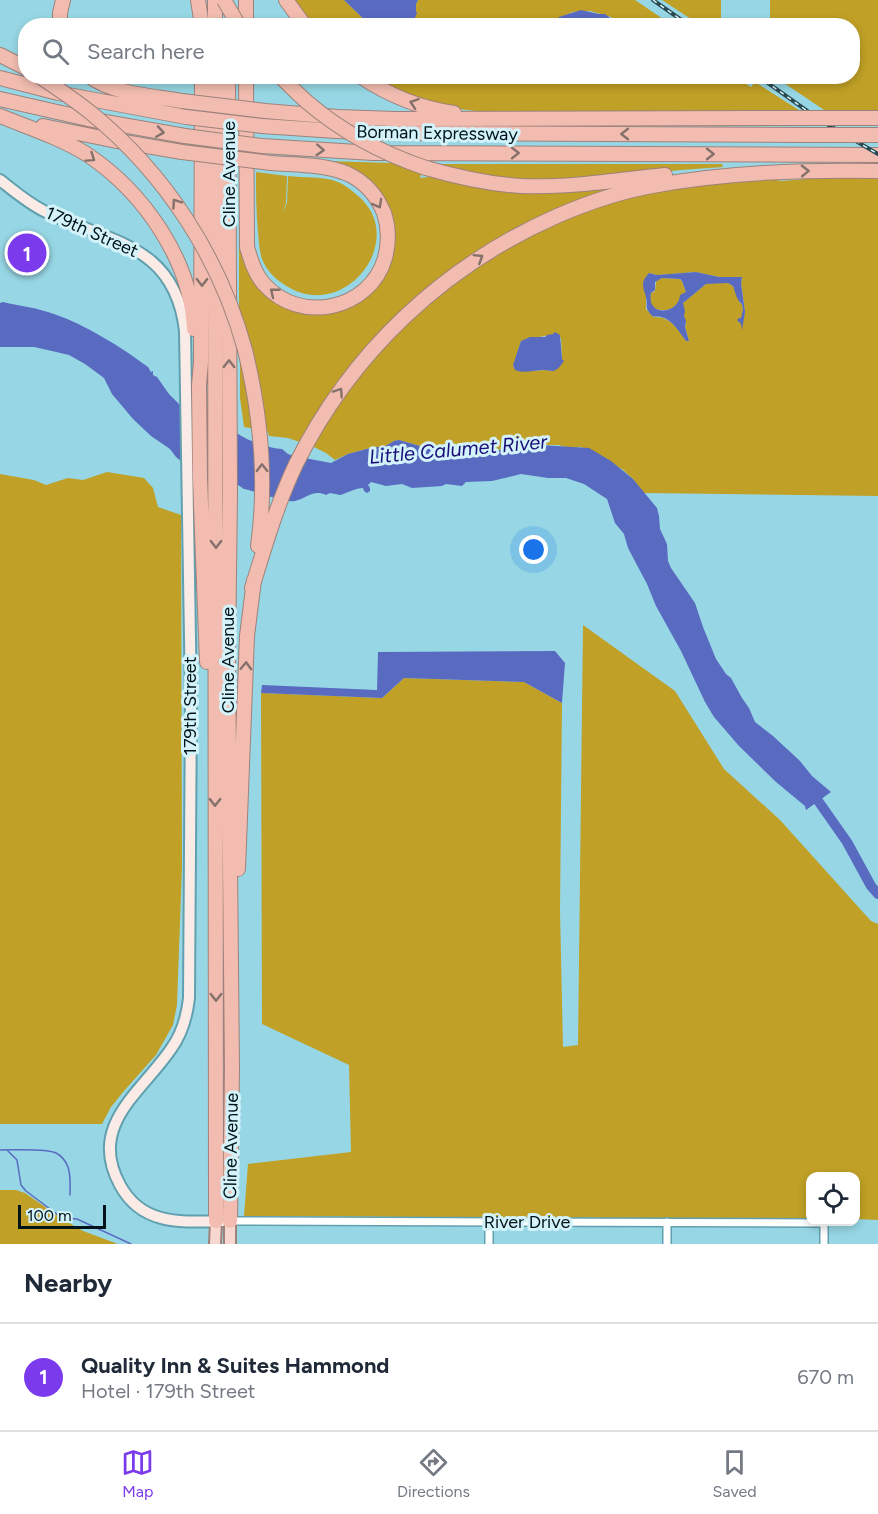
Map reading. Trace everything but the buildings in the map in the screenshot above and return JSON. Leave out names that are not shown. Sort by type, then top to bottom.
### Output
[{"type":"highway","points":[[60,18],[63,0]]},
{"type":"highway","points":[[198,0],[201,18]]},
{"type":"highway","points":[[214,0],[215,18]]},
{"type":"highway","points":[[226,0],[227,18]]},
{"type":"highway","points":[[226,0],[234,18]]},
{"type":"highway","points":[[246,0],[246,18]]},
{"type":"highway","points":[[286,0],[299,18]]},
{"type":"highway","points":[[0,55],[18,64]]},
{"type":"highway","name":"Borman Expressway","points":[[0,78],[18,83]]},
{"type":"highway","name":"Borman Expressway","points":[[23,84],[58,93],[186,117],[326,131],[878,135]]},
{"type":"highway","points":[[50,84],[112,131],[164,187],[195,232],[216,271],[230,304],[245,350],[256,400],[268,513],[252,588],[247,636],[237,898],[230,934]]},
{"type":"highway","points":[[102,84],[182,101],[338,117],[878,118]]},
{"type":"highway","points":[[202,84],[201,362],[194,479],[215,767]]},
{"type":"highway","name":"Cline Avenue","points":[[215,84],[216,1221]]},
{"type":"highway","name":"Cline Avenue","points":[[228,84],[230,492],[228,668],[232,1069],[230,1221]]},
{"type":"highway","points":[[0,116],[112,140],[182,152],[247,160],[271,163],[328,168],[358,180],[375,196],[381,207],[388,228],[387,252],[378,275],[369,286],[357,297],[343,304],[308,308],[285,301],[264,284],[250,261],[247,238],[247,160],[246,84]]},
{"type":"highway","points":[[289,84],[339,126],[375,146],[426,168],[489,183],[522,186],[577,184],[711,172],[878,171]]},
{"type":"highway","points":[[374,84],[394,96],[417,104],[462,114],[513,118]]},
{"type":"highway","name":"Borman Expressway","points":[[0,99],[88,119],[185,136],[262,146],[373,153],[878,154]]},
{"type":"highway","points":[[0,116],[62,140],[87,154],[110,171],[151,216],[181,270],[190,298],[199,385]]},
{"type":"highway","points":[[268,513],[308,441],[343,386],[410,310],[474,260],[548,220],[610,196],[683,181],[770,172]]},
{"type":"main road","name":"Cline Avenue","points":[[215,1244],[216,1221]]},
{"type":"main road","name":"Cline Avenue","points":[[230,1221],[230,1244]]},
{"type":"street","name":"179th Street","points":[[0,180],[43,210],[144,254],[160,269],[173,287],[184,318],[186,397],[194,479],[189,998],[185,1020],[176,1041],[119,1115],[113,1128],[110,1150],[112,1165],[119,1184],[128,1197],[141,1209],[171,1221],[230,1221]]},
{"type":"street","name":"River Drive","points":[[230,1221],[806,1223]]},
{"type":"street","points":[[489,1222],[489,1244]]},
{"type":"street","points":[[667,1222],[667,1244]]},
{"type":"street","points":[[824,1226],[824,1244]]},
{"type":"shaded area","points":[[293,0],[344,0],[363,18],[306,18]]},
{"type":"shaded area","points":[[418,0],[635,0],[662,18],[612,18],[590,11],[573,12],[558,18],[414,18]]},
{"type":"shaded area","points":[[662,0],[721,0],[721,18],[689,18]]},
{"type":"shaded area","points":[[770,0],[878,0],[878,112],[827,112],[785,84],[860,84],[860,18],[770,18]]},
{"type":"shaded area","points":[[384,84],[746,84],[751,87],[753,84],[758,84],[802,112],[485,112],[458,109],[414,98]]},
{"type":"shaded area","points":[[326,161],[425,164],[420,178],[431,175],[448,180],[646,183],[583,203],[420,298],[303,443],[288,438],[269,436],[265,430],[239,314],[239,227],[277,303],[291,310],[325,314],[342,310],[368,295],[384,275],[390,261],[390,213]]},
{"type":"shaded area","points":[[436,164],[722,164],[723,167],[564,181],[483,178]]},
{"type":"shaded area","points":[[256,172],[287,176],[286,203],[282,214],[287,203],[288,176],[332,180],[357,195],[371,212],[377,232],[374,251],[365,269],[350,284],[332,293],[312,295],[290,288],[270,272],[264,264],[260,249]]},
{"type":"shaded area","points":[[831,177],[878,177],[878,496],[643,493],[622,469],[581,447],[540,445],[466,452],[447,449],[439,452],[435,448],[399,440],[384,447],[374,447],[335,460],[312,446],[328,417],[377,352],[432,299],[503,249],[567,217],[630,196],[680,186],[770,178],[781,181]],"holes":[[[696,272],[719,277],[742,277],[745,312],[741,324],[742,304],[733,286],[728,283],[706,284],[683,303],[689,341],[686,341],[673,324],[660,317],[654,317],[646,309],[649,273],[657,275]],[[553,334],[561,338],[562,359],[552,371],[530,371],[513,367],[521,341]]]},
{"type":"shaded area","points":[[662,278],[679,279],[686,292],[674,307],[666,310],[655,309],[651,306],[650,299],[651,293],[655,291],[656,281]]},
{"type":"shaded area","points":[[240,355],[256,429],[244,427],[240,398]]},
{"type":"shaded area","points":[[107,472],[144,478],[153,488],[158,507],[181,515],[182,867],[177,1005],[173,1025],[156,1055],[111,1107],[102,1124],[0,1124],[0,474],[34,480],[46,485],[68,478],[83,480]]},
{"type":"shaded area","points":[[583,625],[675,691],[724,769],[780,820],[871,921],[878,924],[878,1220],[860,1219],[860,1172],[806,1172],[806,1219],[244,1216],[248,1164],[351,1152],[349,1065],[262,1024],[261,693],[382,698],[404,678],[524,682],[562,703],[560,911],[563,1047],[578,1045]]},
{"type":"shaded area","points":[[0,1190],[16,1190],[25,1193],[83,1231],[118,1244],[0,1244]]},
{"type":"water","points":[[344,0],[418,0],[415,18],[363,18]]},
{"type":"water","points":[[581,10],[605,14],[610,18],[558,18]]},
{"type":"water","points":[[696,272],[719,277],[742,277],[745,312],[742,330],[737,320],[741,318],[742,304],[737,299],[733,286],[728,283],[706,284],[683,303],[689,341],[686,341],[669,320],[652,316],[648,311],[643,282],[649,273],[657,275]],"holes":[[[662,278],[680,279],[686,292],[680,295],[674,306],[663,310],[653,307],[651,293],[655,290],[655,282]]]},
{"type":"water","points":[[0,303],[48,312],[91,330],[138,359],[151,372],[153,371],[153,375],[180,405],[251,441],[282,449],[294,456],[331,463],[348,454],[374,447],[384,447],[399,440],[434,448],[439,452],[451,449],[465,452],[540,445],[589,448],[611,461],[633,479],[657,508],[660,529],[667,544],[668,561],[671,568],[695,603],[716,659],[731,678],[755,722],[773,736],[831,792],[806,810],[805,806],[739,746],[714,717],[656,606],[628,548],[624,534],[615,523],[607,499],[584,484],[566,478],[521,474],[492,481],[466,482],[462,486],[446,484],[412,488],[402,484],[386,486],[371,482],[368,485],[370,491],[367,493],[360,488],[340,495],[317,493],[290,501],[244,489],[238,485],[210,481],[197,474],[170,449],[151,436],[112,394],[104,378],[85,364],[69,355],[34,347],[0,347]]},
{"type":"water","points":[[555,332],[560,335],[564,361],[558,368],[553,371],[522,372],[515,370],[513,365],[521,341],[530,337],[545,337]]},
{"type":"water","points":[[555,651],[565,663],[562,703],[524,682],[404,678],[382,698],[261,693],[262,685],[377,690],[378,652]]},
{"type":"waterway","name":"Little Calumet River","points":[[810,792],[847,842],[871,886],[878,894]]},
{"type":"waterway","points":[[0,1150],[37,1150],[58,1154],[68,1167],[70,1195]]},
{"type":"waterway","points":[[7,1150],[17,1160],[21,1185],[26,1191],[62,1218],[77,1219],[131,1244]]},
{"type":"railway","points":[[653,0],[679,18]]},
{"type":"railway","points":[[769,84],[820,120],[878,154]]},
{"type":"place","name":"Quality Inn & Suites Hammond","points":[[27,253]]}]
